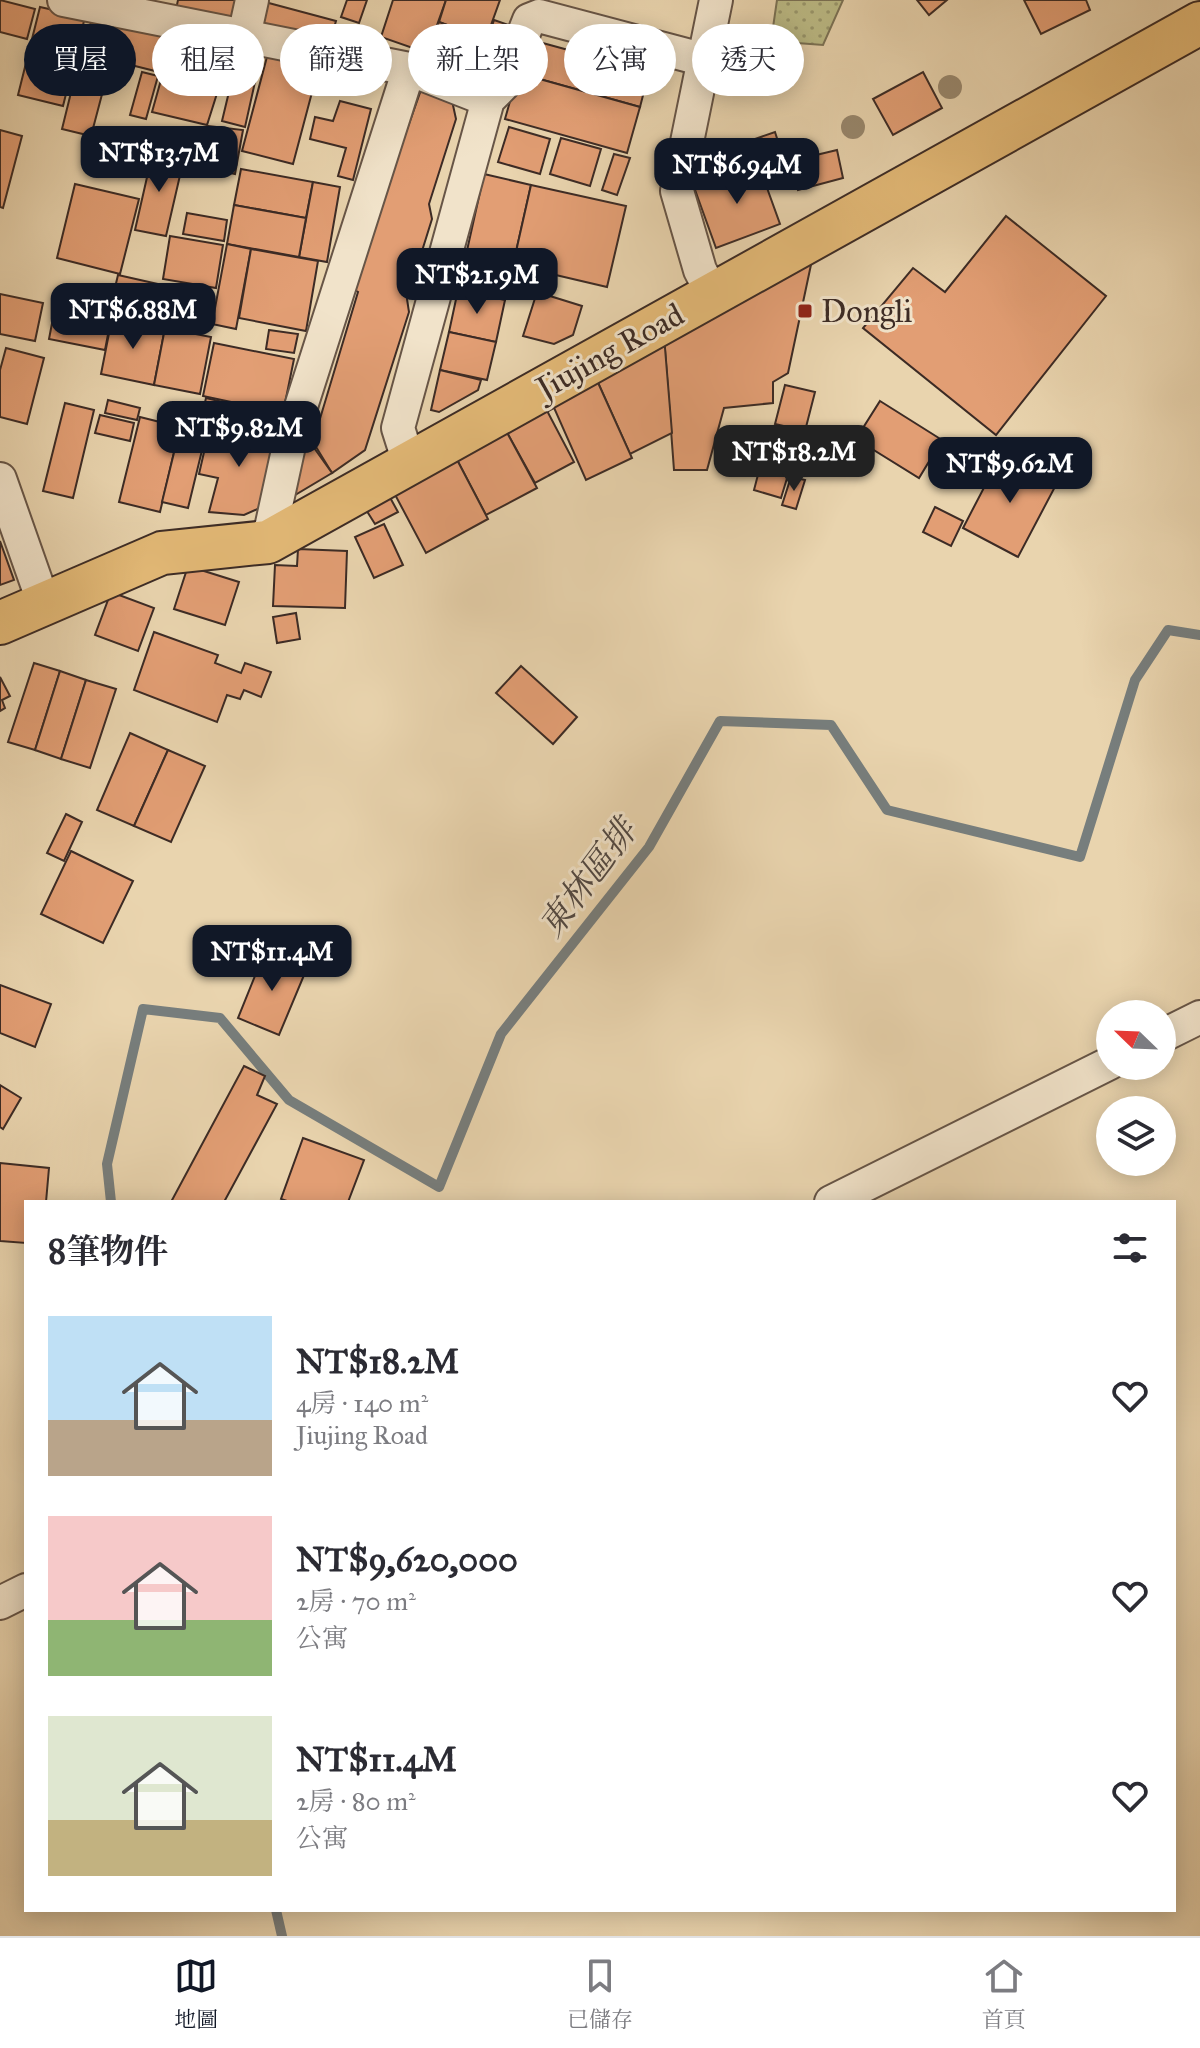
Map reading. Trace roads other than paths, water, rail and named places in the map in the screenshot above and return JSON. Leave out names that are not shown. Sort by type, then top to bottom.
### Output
[{"type":"main road","name":"Jiujing Road","points":[[0,623],[162,553],[268,542],[1200,23]]},
{"type":"street","points":[[64,0],[184,24]]},
{"type":"street","points":[[247,24],[252,0]]},
{"type":"street","points":[[712,24],[716,0]]},
{"type":"street","points":[[413,461],[404,447],[398,428],[488,100],[504,84],[529,20],[539,16],[692,57]]},
{"type":"street","points":[[264,40],[408,69]]},
{"type":"street","points":[[268,542],[290,441],[408,72]]},
{"type":"street","points":[[478,96],[488,100]]},
{"type":"street","points":[[697,96],[677,191],[700,270],[713,295]]},
{"type":"street","points":[[0,479],[44,604]]},
{"type":"street","points":[[1176,1029],[1200,1017]]},
{"type":"street","points":[[835,1200],[1096,1070]]},
{"type":"street","points":[[0,1603],[24,1591]]},
{"type":"waterway","name":"東林區排","points":[[111,1200],[107,1164],[143,1009],[220,1018],[289,1100],[439,1187],[501,1034],[649,847],[720,721],[831,725],[887,810],[1080,857],[1135,680],[1168,630],[1200,635]]},
{"type":"waterway","name":"東林區排","points":[[276,1912],[282,1936]]},
{"type":"place","name":"Dongli","points":[[805,311]]}]
